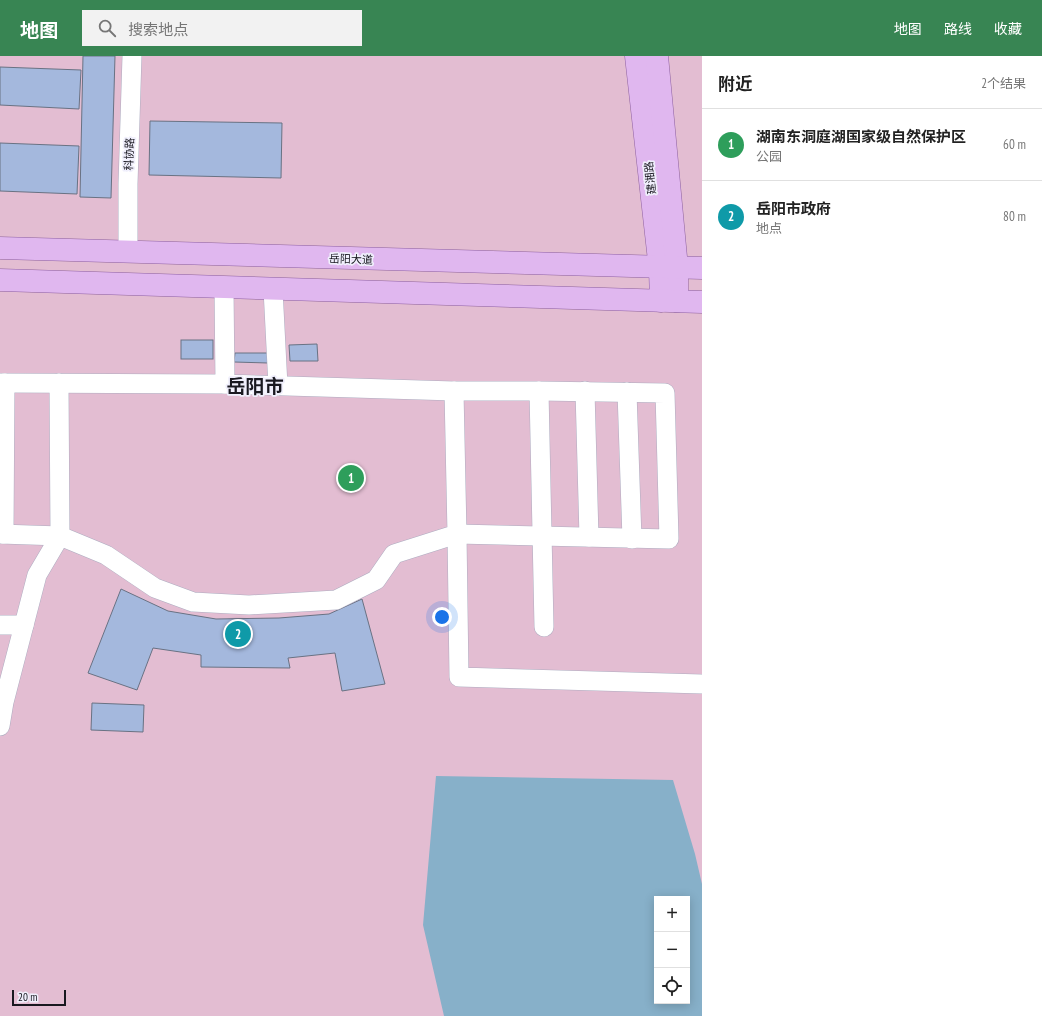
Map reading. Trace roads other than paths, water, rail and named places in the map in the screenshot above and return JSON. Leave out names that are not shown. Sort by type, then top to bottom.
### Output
[{"type":"main road","name":"建湘路","points":[[636,56],[668,268]]},
{"type":"main road","name":"建湘路","points":[[657,56],[669,301]]},
{"type":"main road","name":"岳阳大道","points":[[0,248],[702,268]]},
{"type":"main road","points":[[0,280],[702,302]]},
{"type":"street","name":"科协路","points":[[128,252],[128,184],[132,56]]},
{"type":"street","points":[[224,287],[225,384]]},
{"type":"street","points":[[272,289],[278,386]]},
{"type":"street","points":[[3,383],[59,383],[225,384],[454,391],[665,393],[669,539],[457,534],[394,554],[376,580],[336,600],[249,605],[193,602],[155,588],[106,555],[60,536],[2,534],[3,383]]},
{"type":"street","points":[[0,726],[4,702],[37,575],[60,536],[59,383]]},
{"type":"street","points":[[454,391],[459,677],[702,684]]},
{"type":"street","points":[[539,391],[544,627]]},
{"type":"street","points":[[585,392],[589,537]]},
{"type":"street","points":[[627,392],[632,539]]},
{"type":"street","points":[[0,625],[24,625]]},
{"type":"water","points":[[436,776],[673,780],[695,854],[702,884],[702,1016],[444,1016],[423,925]]},
{"type":"place","name":"湖南东洞庭湖国家级自然保护区","points":[[351,478]]},
{"type":"place","name":"岳阳市政府","points":[[238,634]]},
{"type":"district","name":"岳阳市","points":[[255,386]]}]
